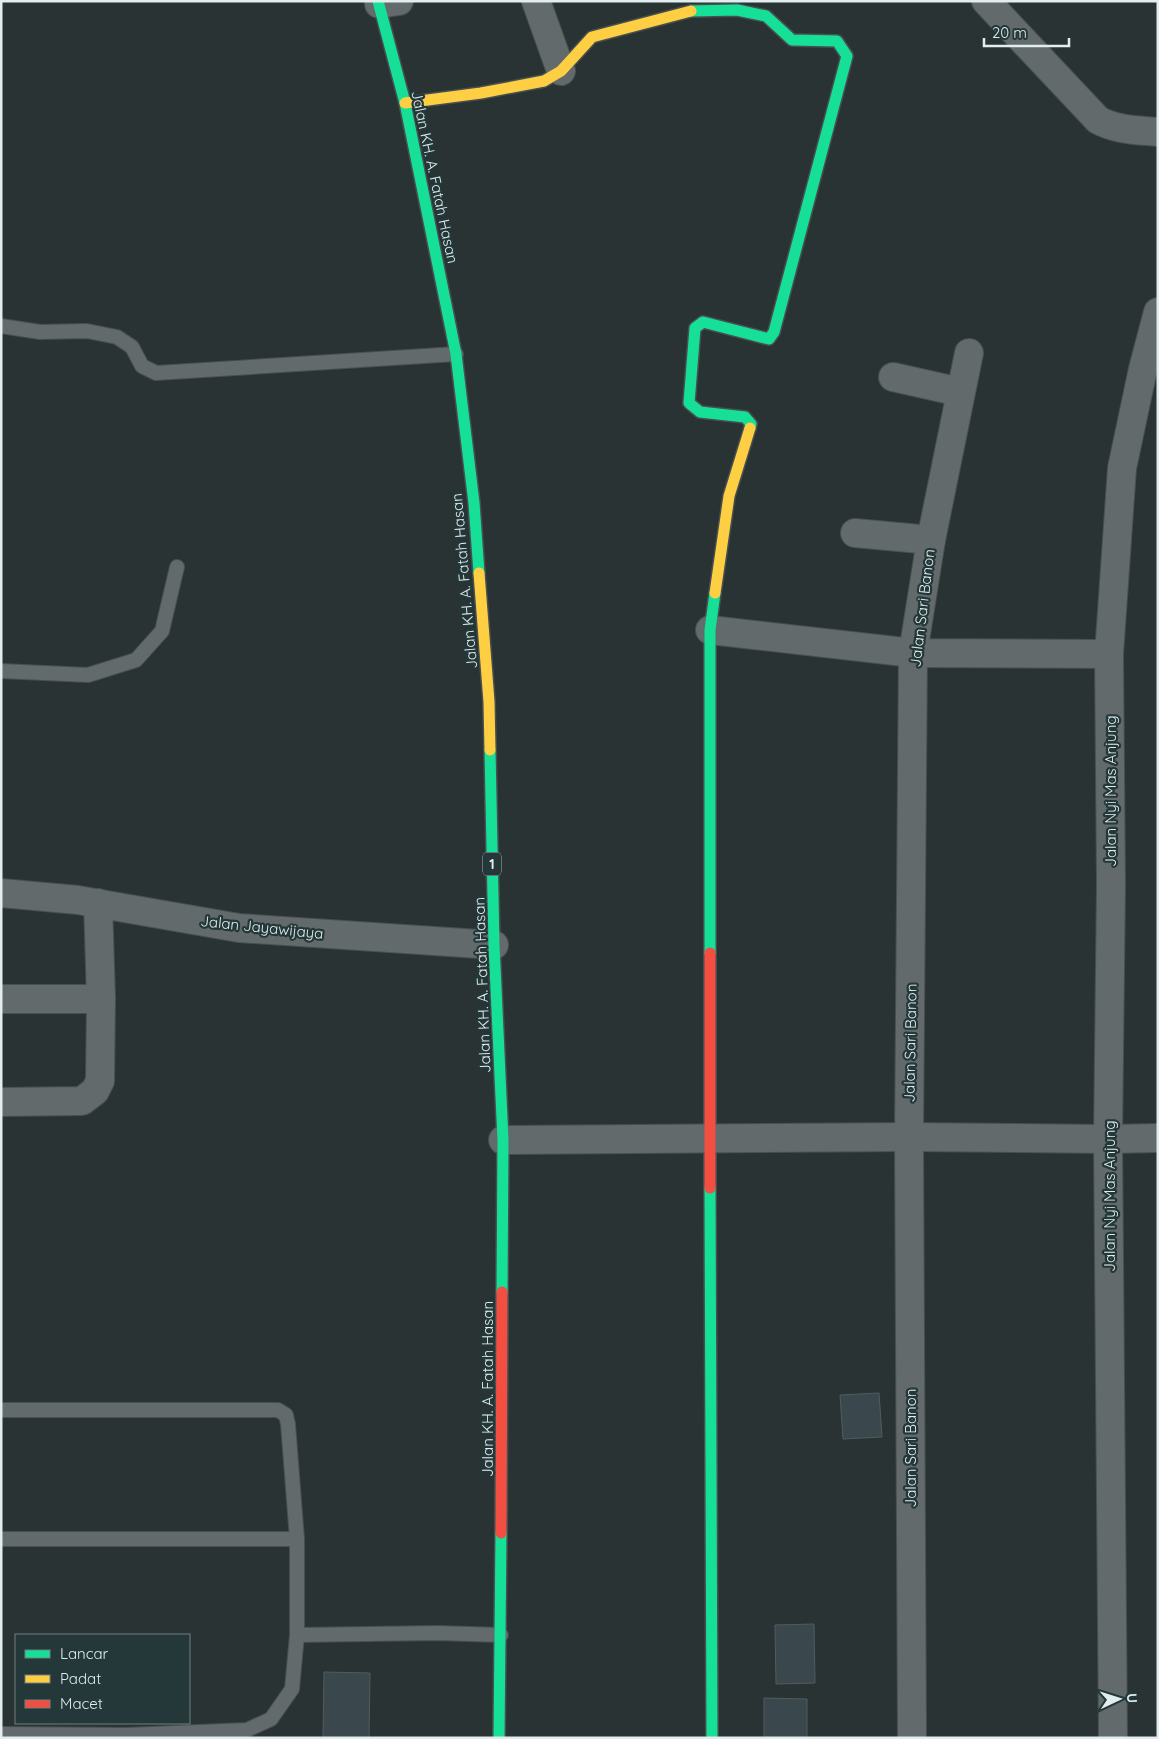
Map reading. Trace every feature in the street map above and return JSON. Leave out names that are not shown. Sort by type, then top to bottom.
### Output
[{"type":"main road","name":"Jalan KH. A. Fatah Hasan","points":[[385,2],[456,354],[474,503],[489,702],[494,945],[503,1140],[501,1635],[498,1738]]},
{"type":"main road","points":[[405,103],[481,93],[544,81],[561,71],[592,37],[696,10],[737,10],[766,16],[792,40],[837,40],[847,56],[774,332],[769,339],[703,322],[695,328],[689,403],[700,412],[745,416],[751,424],[728,496],[710,630],[712,1738]]},
{"type":"street","points":[[536,1],[561,71]]},
{"type":"street","points":[[986,1],[1098,120],[1107,125],[1120,128],[1158,132]]},
{"type":"street","name":"Jalan Nyi Mas Anjung","points":[[1113,1738],[1108,1139],[1111,895],[1109,654],[1122,468],[1143,369],[1158,312]]},
{"type":"street","name":"Jalan Sari Banon","points":[[912,1738],[908,1137],[914,653],[931,540],[969,353]]},
{"type":"street","points":[[893,377],[960,392]]},
{"type":"street","points":[[856,533],[931,540]]},
{"type":"street","points":[[710,630],[914,653],[1109,654]]},
{"type":"street","name":"Jalan Jayawijaya","points":[[1,893],[98,903],[239,928],[494,945]]},
{"type":"street","points":[[1,1102],[82,1101],[94,1092],[100,1081],[101,999],[98,903]]},
{"type":"street","points":[[1,999],[101,999]]},
{"type":"street","points":[[503,1140],[908,1137],[1158,1138]]},
{"type":"lane","points":[[1,326],[40,332],[87,332],[117,337],[132,347],[142,366],[156,372],[456,354]]},
{"type":"lane","points":[[1,671],[88,675],[136,660],[162,630],[178,567]]},
{"type":"lane","points":[[1,1410],[278,1410],[286,1415],[288,1424],[297,1539],[297,1635],[292,1688],[271,1719],[246,1730],[126,1735],[1,1734]]},
{"type":"lane","points":[[1,1539],[297,1539]]},
{"type":"lane","points":[[297,1635],[437,1633],[501,1635]]},
{"type":"building","points":[[879,1393],[882,1437],[843,1439],[840,1395]]},
{"type":"building","points":[[814,1624],[815,1683],[776,1684],[775,1625]]},
{"type":"building","points":[[324,1672],[370,1673],[369,1738],[323,1738]]},
{"type":"building","points":[[764,1698],[807,1699],[807,1738],[764,1738]]},
{"type":"traffic: fast","points":[[378,1],[405,103],[456,354],[474,503],[479,573]]},
{"type":"traffic: fast","points":[[691,11],[737,10],[766,16],[792,40],[837,41],[847,56],[774,332],[769,339],[703,322],[695,328],[689,403],[700,412],[745,417],[751,424],[750,428]]},
{"type":"traffic: fast","points":[[710,953],[710,630],[715,593]]},
{"type":"traffic: fast","points":[[490,750],[494,945],[503,1140],[502,1292]]},
{"type":"traffic: fast","points":[[710,1188],[712,1738]]},
{"type":"traffic: fast","points":[[499,1738],[501,1533]]},
{"type":"traffic: slow","points":[[405,103],[481,93],[544,81],[561,71],[592,37],[691,11]]},
{"type":"traffic: slow","points":[[715,593],[729,496],[750,428]]},
{"type":"traffic: slow","points":[[479,573],[489,702],[490,750]]},
{"type":"traffic: jam","points":[[710,953],[710,1188]]},
{"type":"traffic: jam","points":[[501,1533],[502,1292]]}]
